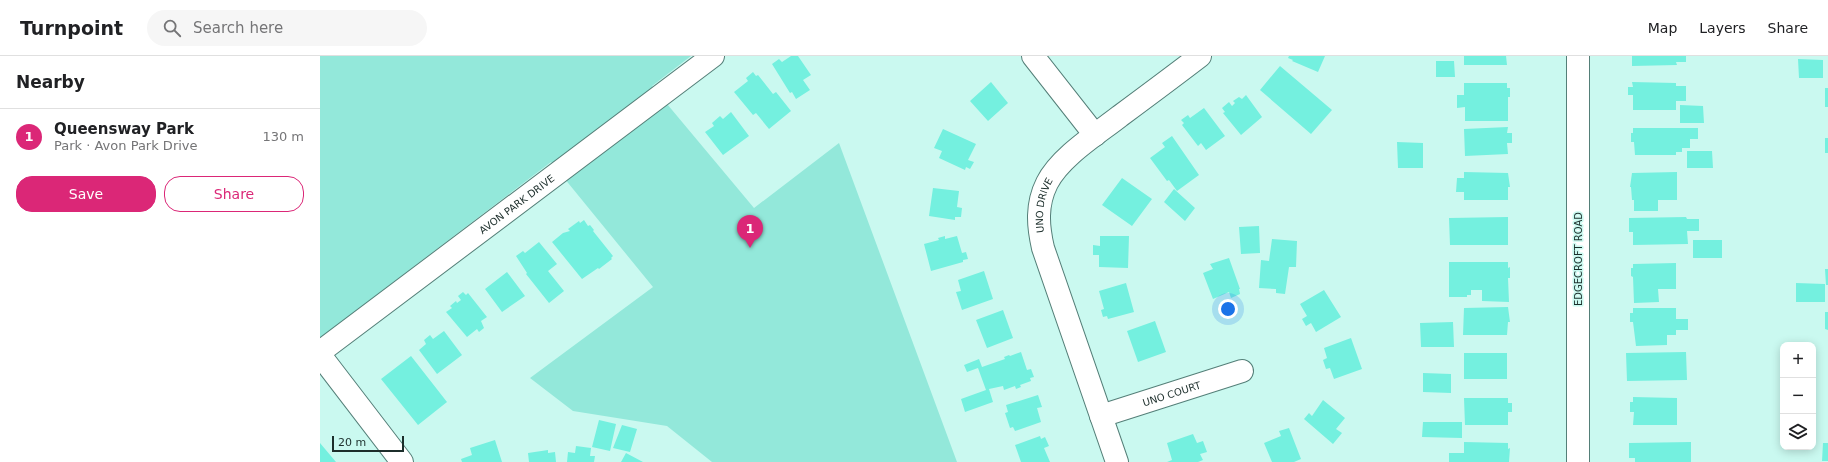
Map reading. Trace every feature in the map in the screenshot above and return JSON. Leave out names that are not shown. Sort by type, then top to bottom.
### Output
[{"type":"street","name":"AVON PARK DRIVE","points":[[320,352],[713,56]]},
{"type":"street","points":[[1033,56],[1095,135]]},
{"type":"street","name":"UNO DRIVE","points":[[1117,462],[1045,254],[1039,227],[1039,205],[1047,183],[1064,162],[1095,135],[1200,56]]},
{"type":"street","name":"EDGECROFT ROAD","points":[[1578,56],[1578,462]]},
{"type":"street","points":[[320,355],[402,462]]},
{"type":"street","name":"UNO COURT","points":[[1101,416],[1242,371]]},
{"type":"green space","points":[[320,56],[691,56],[652,86],[754,208],[839,143],[957,462],[712,462],[667,426],[573,411],[530,378],[653,287],[551,162],[320,338]]},
{"type":"building","points":[[791,56],[798,56],[811,75],[803,80],[810,90],[796,99],[792,92],[790,93],[772,64],[779,59],[782,62]]},
{"type":"building","points":[[1289,56],[1325,56],[1318,72],[1292,61],[1293,60],[1288,58]]},
{"type":"building","points":[[1464,56],[1506,56],[1507,65],[1464,65]]},
{"type":"building","points":[[1632,56],[1686,56],[1686,62],[1676,62],[1677,65],[1632,66]]},
{"type":"building","points":[[1798,59],[1823,60],[1823,78],[1799,78]]},
{"type":"building","points":[[1436,61],[1454,61],[1455,77],[1436,77]]},
{"type":"building","points":[[1280,66],[1332,110],[1311,134],[1260,90]]},
{"type":"building","points":[[753,72],[756,76],[758,75],[773,94],[776,92],[791,111],[769,129],[756,113],[753,115],[734,92],[748,81],[746,78]]},
{"type":"building","points":[[991,82],[1008,103],[988,121],[970,101]]},
{"type":"building","points":[[1632,82],[1676,83],[1676,86],[1686,86],[1686,101],[1676,101],[1676,110],[1633,110],[1633,95],[1628,95],[1628,87],[1633,87]]},
{"type":"building","points":[[1464,83],[1507,83],[1507,88],[1510,88],[1510,97],[1508,97],[1508,121],[1465,121],[1465,107],[1457,108],[1457,95],[1464,95]]},
{"type":"building","points":[[1825,88],[1828,88],[1828,107],[1825,107]]},
{"type":"building","points":[[1246,95],[1262,117],[1241,135],[1223,113],[1225,112],[1222,108],[1229,102],[1232,106],[1235,103],[1233,101],[1239,97],[1242,99]]},
{"type":"building","points":[[1680,105],[1703,106],[1704,123],[1680,123]]},
{"type":"building","points":[[1204,108],[1225,136],[1206,150],[1201,143],[1198,146],[1182,125],[1184,123],[1181,120],[1188,115],[1190,118]]},
{"type":"building","points":[[731,112],[749,136],[723,155],[705,132],[714,126],[712,123],[720,116],[723,119]]},
{"type":"building","points":[[1508,127],[1507,133],[1512,133],[1512,143],[1507,143],[1508,154],[1465,156],[1464,129]]},
{"type":"building","points":[[1633,128],[1698,128],[1698,139],[1690,139],[1690,148],[1682,148],[1682,152],[1676,152],[1676,155],[1635,155],[1634,142],[1631,142],[1631,133],[1633,133]]},
{"type":"building","points":[[943,129],[976,144],[968,160],[974,162],[970,169],[966,167],[965,170],[939,158],[942,151],[934,148]]},
{"type":"building","points":[[1172,136],[1199,175],[1177,191],[1169,180],[1167,181],[1150,158],[1165,147],[1162,143]]},
{"type":"building","points":[[1825,138],[1828,138],[1828,153],[1825,153]]},
{"type":"building","points":[[1397,142],[1423,143],[1423,168],[1398,168]]},
{"type":"building","points":[[1687,151],[1712,151],[1713,168],[1687,168]]},
{"type":"building","points":[[1464,172],[1508,173],[1510,187],[1508,187],[1508,200],[1464,200],[1464,192],[1456,192],[1457,178],[1464,178]]},
{"type":"building","points":[[1677,172],[1677,200],[1658,200],[1658,211],[1634,211],[1634,200],[1632,200],[1630,187],[1632,173]]},
{"type":"building","points":[[1122,178],[1152,199],[1132,226],[1102,205]]},
{"type":"building","points":[[933,188],[959,191],[957,207],[962,208],[961,217],[955,217],[955,220],[929,216]]},
{"type":"building","points":[[1174,189],[1195,208],[1185,221],[1164,202]]},
{"type":"building","points":[[1508,217],[1508,245],[1450,245],[1449,218]]},
{"type":"building","points":[[1686,217],[1687,219],[1699,219],[1699,231],[1687,231],[1688,244],[1633,245],[1633,232],[1629,232],[1629,218]]},
{"type":"building","points":[[584,220],[588,226],[590,225],[613,256],[611,258],[612,259],[599,269],[598,268],[582,279],[552,242],[563,233],[570,231],[568,229],[579,221],[580,223]]},
{"type":"building","points":[[1259,226],[1260,253],[1241,254],[1239,227]]},
{"type":"building","points":[[945,236],[945,239],[957,236],[962,253],[966,252],[968,259],[963,260],[963,262],[931,271],[924,244],[939,240],[938,238]]},
{"type":"building","points":[[1100,236],[1129,236],[1128,268],[1099,267],[1099,255],[1093,255],[1093,245],[1100,246]]},
{"type":"building","points":[[1272,239],[1297,241],[1296,267],[1289,267],[1285,294],[1276,293],[1276,289],[1259,288],[1261,260],[1269,261]]},
{"type":"building","points":[[1693,240],[1722,240],[1722,258],[1693,258]]},
{"type":"building","points":[[539,242],[557,264],[548,271],[564,291],[549,303],[526,274],[527,273],[516,256],[523,251],[525,253]]},
{"type":"building","points":[[1229,258],[1240,289],[1240,294],[1231,298],[1229,292],[1213,299],[1203,273],[1213,269],[1210,264]]},
{"type":"building","points":[[1449,262],[1508,262],[1508,268],[1510,267],[1510,278],[1508,278],[1509,302],[1482,301],[1482,290],[1471,290],[1471,295],[1467,295],[1467,297],[1449,297]]},
{"type":"building","points":[[1676,263],[1676,289],[1658,289],[1659,302],[1634,303],[1633,277],[1631,276],[1631,268],[1633,268],[1633,264]]},
{"type":"building","points":[[1825,269],[1828,269],[1828,285],[1826,285]]},
{"type":"building","points":[[984,271],[993,299],[962,310],[956,292],[961,291],[958,280]]},
{"type":"building","points":[[507,272],[525,296],[502,312],[485,289]]},
{"type":"building","points":[[1126,283],[1134,312],[1108,319],[1107,316],[1103,317],[1101,310],[1104,309],[1099,291]]},
{"type":"building","points":[[1796,283],[1825,284],[1825,302],[1796,302]]},
{"type":"building","points":[[1324,290],[1341,317],[1316,332],[1311,323],[1306,326],[1302,319],[1307,316],[1300,304]]},
{"type":"building","points":[[463,292],[466,295],[468,293],[487,317],[481,321],[484,328],[479,332],[477,329],[467,337],[446,312],[452,308],[450,306],[456,301],[457,303],[461,300],[458,296]]},
{"type":"building","points":[[1508,307],[1510,322],[1508,322],[1507,335],[1463,335],[1464,308]]},
{"type":"building","points":[[1633,308],[1676,308],[1676,319],[1688,319],[1688,330],[1676,330],[1676,335],[1667,335],[1667,345],[1636,346],[1633,322],[1630,322],[1630,313],[1633,313]]},
{"type":"building","points":[[1003,310],[1013,338],[987,348],[976,320]]},
{"type":"building","points":[[1825,312],[1828,312],[1828,330],[1825,329]]},
{"type":"building","points":[[1155,321],[1166,352],[1138,362],[1127,331]]},
{"type":"building","points":[[1453,322],[1454,347],[1421,347],[1420,323]]},
{"type":"building","points":[[444,331],[462,355],[437,374],[419,350],[426,344],[424,340],[430,335],[433,339]]},
{"type":"building","points":[[1351,338],[1362,369],[1334,379],[1330,368],[1326,369],[1323,360],[1327,358],[1324,348]]},
{"type":"building","points":[[1021,352],[1027,370],[1031,369],[1034,377],[1030,378],[1031,381],[1020,385],[1021,387],[1016,389],[1015,386],[1004,390],[1003,386],[989,389],[993,402],[965,412],[961,399],[986,390],[978,368],[967,372],[964,365],[979,359],[982,367],[1005,359],[1004,357],[1009,355],[1010,356]]},
{"type":"building","points":[[1686,352],[1687,380],[1627,381],[1626,353]]},
{"type":"building","points":[[1464,353],[1507,353],[1507,379],[1464,379]]},
{"type":"building","points":[[411,356],[447,402],[418,425],[381,379]]},
{"type":"building","points":[[1423,373],[1451,374],[1451,393],[1423,392]]},
{"type":"building","points":[[1038,395],[1042,407],[1037,408],[1041,422],[1015,431],[1013,427],[1010,428],[1005,413],[1008,412],[1006,405]]},
{"type":"building","points":[[1633,397],[1677,398],[1677,425],[1633,425],[1634,412],[1630,412],[1630,402],[1633,402]]},
{"type":"building","points":[[1464,398],[1508,398],[1508,403],[1512,403],[1512,412],[1508,412],[1508,425],[1465,425]]},
{"type":"building","points":[[1323,400],[1345,418],[1336,429],[1342,433],[1333,444],[1304,419],[1309,413],[1312,416]]},
{"type":"building","points":[[599,420],[616,424],[610,451],[592,447]]},
{"type":"building","points":[[1423,422],[1462,422],[1462,438],[1422,437]]},
{"type":"building","points":[[622,425],[637,429],[630,452],[613,448]]},
{"type":"building","points":[[1289,428],[1301,459],[1294,462],[1272,462],[1264,443],[1281,436],[1279,431]]},
{"type":"building","points":[[1193,434],[1197,443],[1203,441],[1207,452],[1200,454],[1203,460],[1198,462],[1167,462],[1172,460],[1167,443]]},
{"type":"building","points":[[1040,436],[1041,439],[1045,437],[1049,446],[1044,448],[1050,462],[1021,462],[1015,445]]},
{"type":"building","points":[[495,440],[502,462],[462,462],[461,459],[472,455],[470,448]]},
{"type":"building","points":[[1464,442],[1508,443],[1508,449],[1510,448],[1509,462],[1449,462],[1449,453],[1464,453]]},
{"type":"building","points":[[1691,442],[1691,462],[1635,462],[1635,458],[1629,458],[1629,443]]},
{"type":"building","points":[[320,443],[336,462],[320,462]]},
{"type":"building","points":[[1823,443],[1828,443],[1828,461],[1822,461]]},
{"type":"building","points":[[576,446],[591,448],[590,456],[595,456],[594,462],[567,462],[568,452],[575,453]]},
{"type":"building","points":[[548,450],[548,453],[555,452],[556,462],[529,462],[528,453]]},
{"type":"building","points":[[626,453],[643,462],[621,462]]},
{"type":"place","name":"Queensway Park","points":[[750,248]]}]
